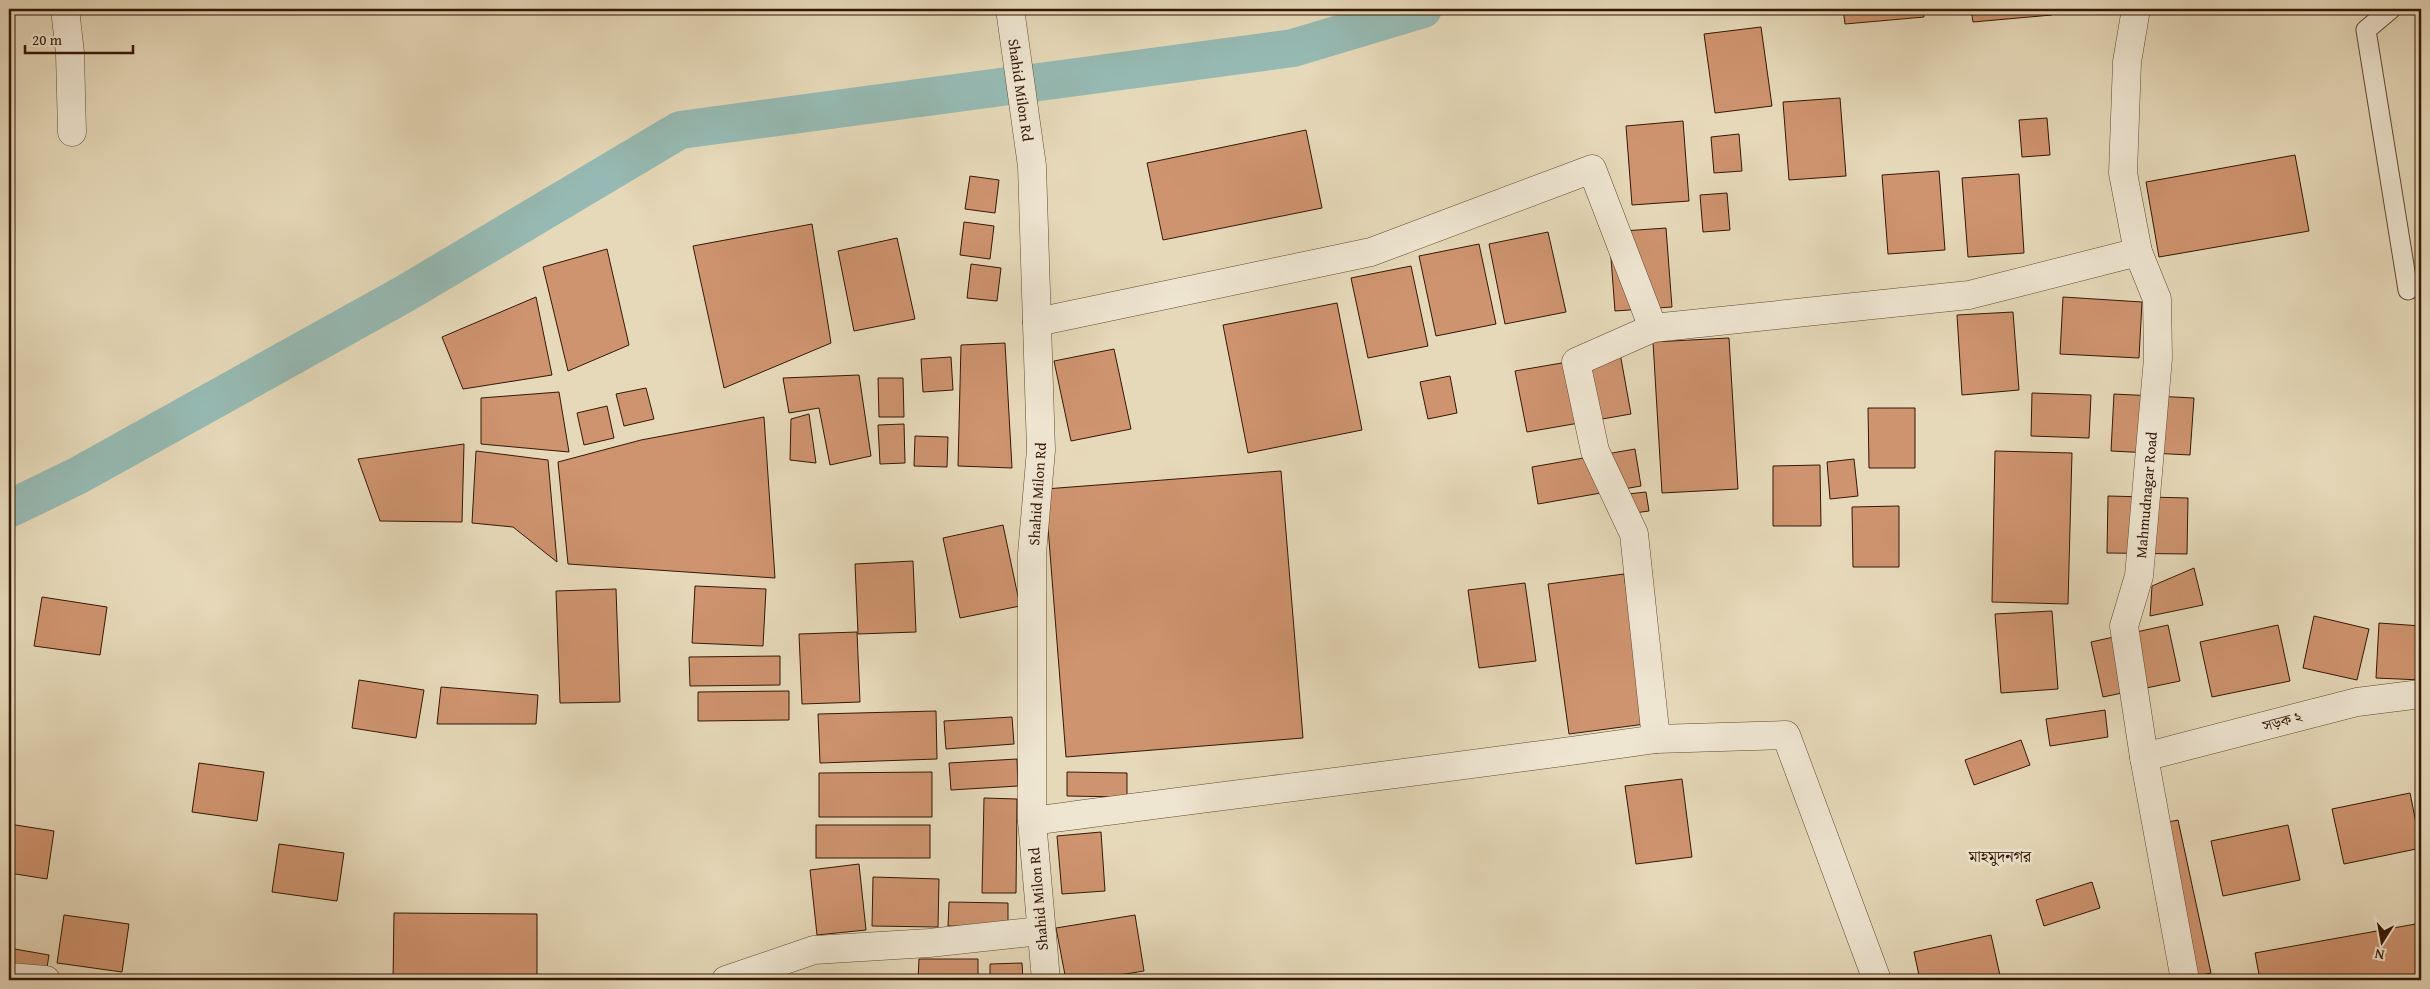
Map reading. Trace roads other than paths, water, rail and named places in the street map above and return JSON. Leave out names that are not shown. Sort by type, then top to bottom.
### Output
[{"type":"street","points":[[65,9],[70,52],[72,132]]},
{"type":"street","name":"Shahid Milon Rd","points":[[1010,9],[1032,166],[1041,450],[1032,554],[1032,821],[1040,931],[1046,980]]},
{"type":"street","name":"Mahmudnagar Road","points":[[2136,9],[2127,62],[2123,173],[2138,252],[2157,299],[2158,358],[2139,576],[2124,626],[2144,757],[2185,980]]},
{"type":"street","points":[[1037,322],[1371,252],[1592,169],[1653,328]]},
{"type":"street","points":[[1656,739],[1634,534],[1596,451],[1576,362],[1653,328],[1970,295],[2138,252]]},
{"type":"street","name":"সড়ক ২","points":[[2144,757],[2357,702],[2421,694]]},
{"type":"street","points":[[1032,821],[1334,780],[1492,763],[1656,739],[1786,735],[1877,980]]},
{"type":"street","points":[[726,980],[814,950],[928,943],[1040,931]]},
{"type":"street","points":[[9,977],[46,980]]},
{"type":"lane","points":[[2392,9],[2366,30],[2408,290]]},
{"type":"waterway","points":[[9,509],[79,475],[406,293],[680,130],[1293,48],[1423,9]]},
{"type":"district","name":"মাহমুদনগর","points":[[2000,856]]}]
